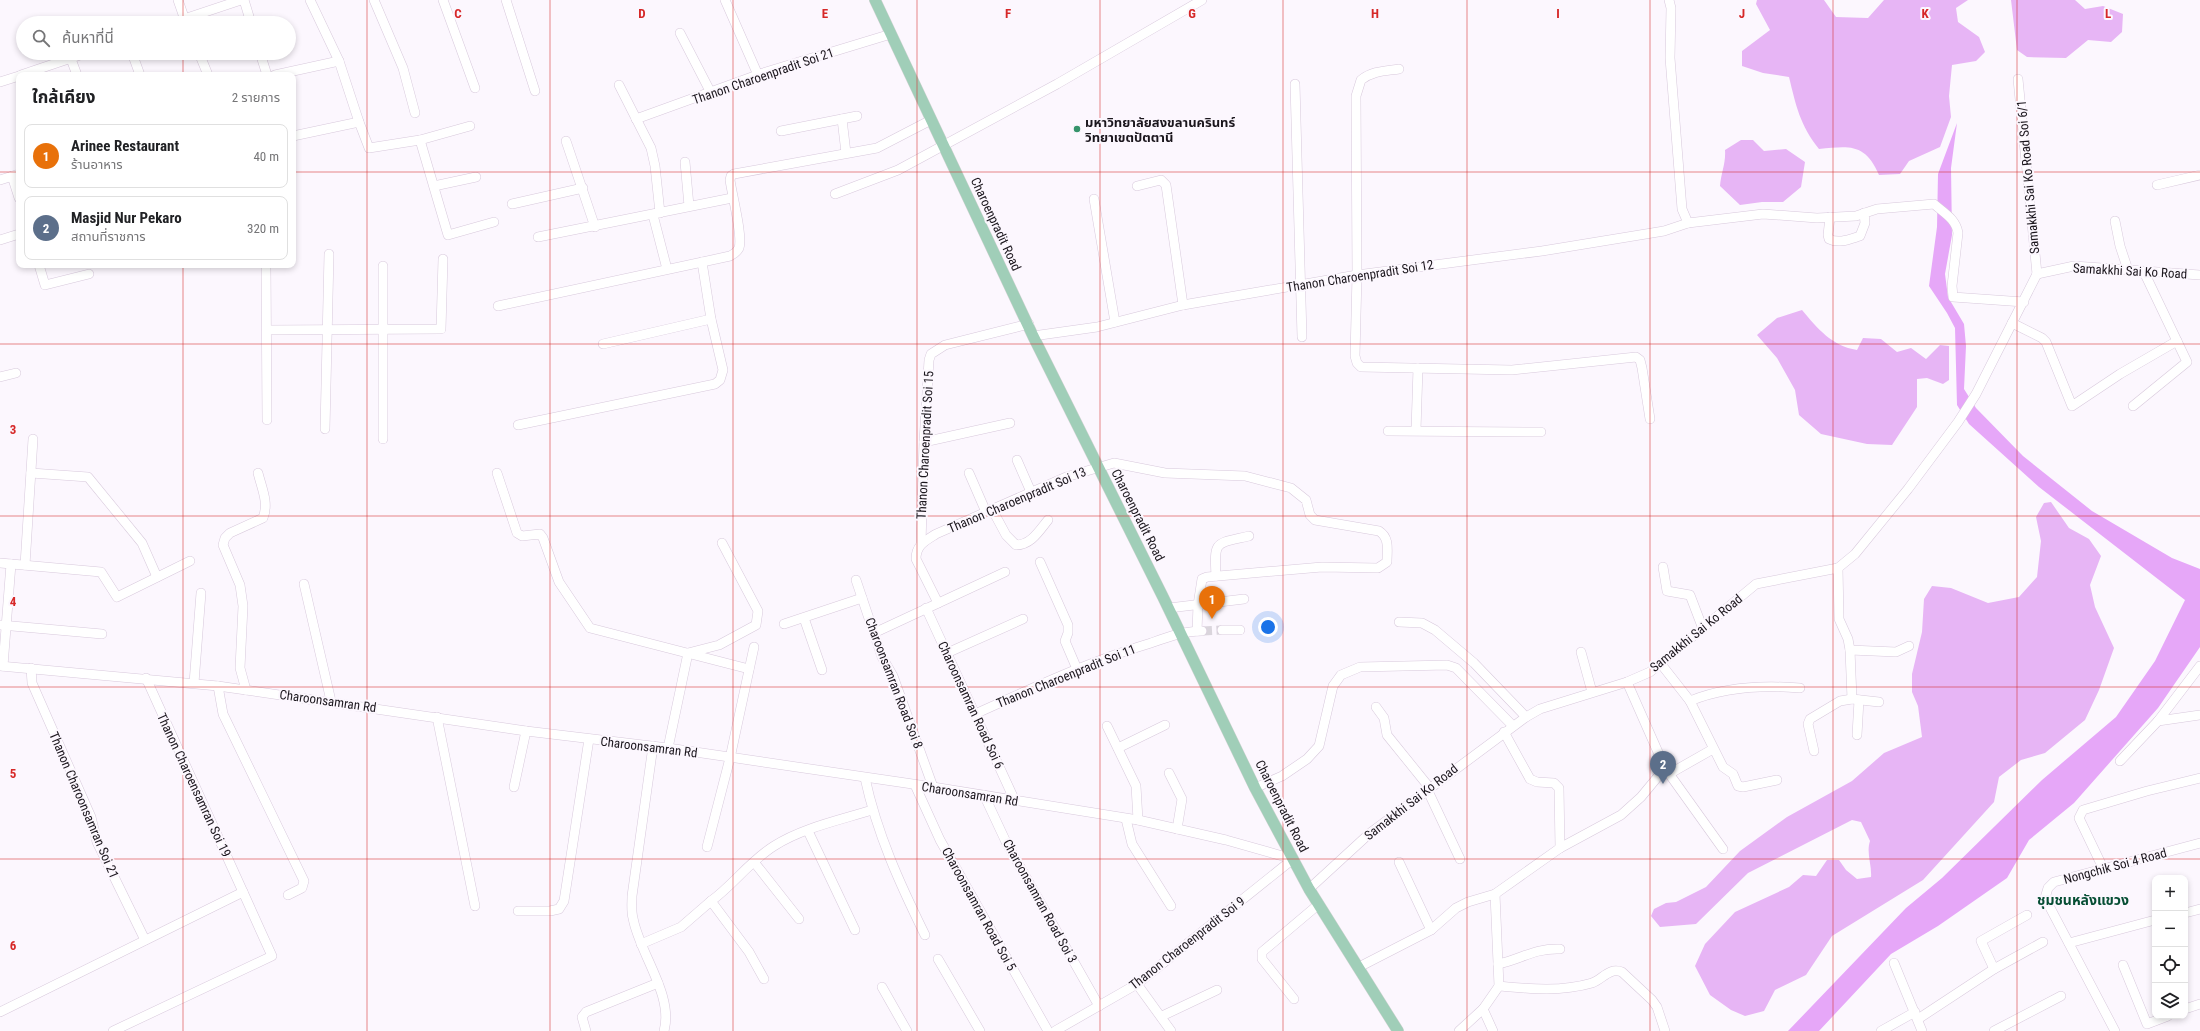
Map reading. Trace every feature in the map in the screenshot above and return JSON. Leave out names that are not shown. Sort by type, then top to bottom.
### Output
[{"type":"main road","name":"Charoenpradit Road","points":[[875,0],[1033,336],[1169,608],[1255,788],[1309,889],[1398,1031]]},
{"type":"street","points":[[178,0],[183,16]]},
{"type":"street","points":[[199,16],[243,0],[249,16]]},
{"type":"street","points":[[310,0],[339,61],[358,122],[369,148],[420,140],[470,126]]},
{"type":"street","points":[[374,0],[403,68],[415,113]]},
{"type":"street","points":[[443,0],[475,88]]},
{"type":"street","points":[[506,0],[534,91]]},
{"type":"street","points":[[725,0],[758,75]]},
{"type":"street","points":[[835,194],[898,170],[943,144],[1057,84],[1202,0]]},
{"type":"street","points":[[1669,0],[1671,8],[1670,58],[1682,209],[1688,223]]},
{"type":"street","points":[[680,33],[711,93]]},
{"type":"street","name":"Thanon Charoenpradit Soi 21","points":[[636,120],[758,75],[891,34]]},
{"type":"street","points":[[29,72],[65,60]]},
{"type":"street","points":[[72,60],[76,72]]},
{"type":"street","points":[[135,60],[139,72]]},
{"type":"street","points":[[201,60],[207,72]]},
{"type":"street","points":[[262,60],[266,72]]},
{"type":"street","points":[[289,72],[339,61]]},
{"type":"street","points":[[1399,69],[1376,72],[1367,75],[1358,85],[1356,96],[1358,275],[1355,356],[1357,364],[1361,367],[1512,370],[1636,357],[1640,360],[1642,368],[1650,419]]},
{"type":"street","points":[[0,82],[16,76]]},
{"type":"street","name":"Samakkhi Sai Ko Road Soi 6/1","points":[[2018,79],[2037,274]]},
{"type":"street","points":[[1295,84],[1302,338]]},
{"type":"street","points":[[619,85],[651,148],[656,166],[657,214],[667,269]]},
{"type":"street","points":[[781,131],[856,116]]},
{"type":"street","points":[[842,119],[846,153]]},
{"type":"street","points":[[498,306],[730,256],[740,247],[740,233],[732,198],[731,176],[734,174],[877,148],[932,120]]},
{"type":"street","points":[[296,135],[358,122]]},
{"type":"street","points":[[420,140],[448,235],[494,222]]},
{"type":"street","points":[[566,141],[595,227]]},
{"type":"street","points":[[685,162],[689,206]]},
{"type":"street","points":[[0,180],[16,175]]},
{"type":"street","points":[[2157,185],[2200,175]]},
{"type":"street","points":[[434,186],[476,177]]},
{"type":"street","points":[[1137,186],[1161,180],[1166,185],[1183,305]]},
{"type":"street","points":[[512,204],[583,188]]},
{"type":"street","points":[[538,237],[595,227],[732,198]]},
{"type":"street","points":[[1094,199],[1115,322]]},
{"type":"street","name":"Thanon Charoenpradit Soi 12","points":[[1033,336],[1097,327],[1183,305],[1358,275],[1542,251],[1664,231],[1688,223],[1763,214],[1830,217],[1856,216],[1877,209],[1934,204],[1954,221],[1958,233],[1952,286],[1953,297],[2024,302]]},
{"type":"street","points":[[1830,217],[1829,239],[1835,241],[1844,240],[1860,236],[1865,223],[1864,213]]},
{"type":"street","points":[[2115,221],[2120,246],[2128,270]]},
{"type":"street","points":[[0,240],[16,235]]},
{"type":"street","points":[[325,429],[329,254]]},
{"type":"street","points":[[267,330],[384,328],[441,329],[443,259]]},
{"type":"street","points":[[518,425],[715,384],[720,380],[723,370],[711,319],[702,262]]},
{"type":"street","points":[[383,266],[383,439]]},
{"type":"street","name":"Samakkhi Sai Ko Road","points":[[1309,889],[1370,833],[1526,716],[1540,709],[1627,682],[1650,672],[1756,584],[1838,568],[1855,554],[1908,489],[1958,422],[1976,394],[2037,274],[2074,266],[2144,272],[2200,274]]},
{"type":"street","points":[[40,268],[45,285],[89,274]]},
{"type":"street","points":[[266,268],[267,420]]},
{"type":"street","points":[[2133,406],[2187,362],[2144,272]]},
{"type":"street","points":[[603,344],[711,319]]},
{"type":"street","name":"Thanon Charoenpradit Soi 15","points":[[938,603],[916,559],[916,552],[921,543],[928,360],[931,354],[945,345],[1028,324]]},
{"type":"street","points":[[2012,324],[2042,338],[2046,342],[2072,406],[2120,374],[2177,341]]},
{"type":"street","points":[[1416,430],[1418,368]]},
{"type":"street","points":[[0,378],[16,374]]},
{"type":"street","points":[[924,442],[1010,423]]},
{"type":"street","points":[[1388,431],[1541,432]]},
{"type":"street","points":[[25,565],[33,439]]},
{"type":"street","points":[[1017,460],[1032,492]]},
{"type":"street","name":"Thanon Charoenpradit Soi 13","points":[[921,543],[936,534],[1066,477],[1098,466],[1120,463],[1165,473],[1245,476],[1291,488],[1306,500],[1310,516],[1315,520],[1379,531],[1384,534],[1387,540],[1387,562],[1378,568],[1322,567],[1216,576]]},
{"type":"street","points":[[497,472],[517,533],[522,536],[540,534],[543,538],[559,582],[590,628],[749,669]]},
{"type":"street","points":[[31,473],[88,477],[142,543],[158,577]]},
{"type":"street","points":[[246,690],[240,668],[243,606],[240,585],[223,545],[225,538],[230,533],[262,518],[266,510],[266,500],[258,473]]},
{"type":"street","points":[[969,473],[989,511],[1006,535],[1016,545],[1023,545],[1029,542],[1048,520]]},
{"type":"street","points":[[1198,605],[1202,579],[1216,576],[1215,551],[1218,546],[1223,542],[1249,536]]},
{"type":"street","points":[[688,654],[719,645],[756,625],[758,611],[722,543]]},
{"type":"street","points":[[0,563],[100,572],[117,597],[190,561]]},
{"type":"street","points":[[1040,562],[1068,626],[1065,641],[1077,669]]},
{"type":"street","points":[[1,666],[3,625],[11,564]]},
{"type":"street","points":[[1663,567],[1667,591],[1690,596],[1703,629]]},
{"type":"street","points":[[1838,568],[1838,619],[1848,639],[1850,650],[1857,735]]},
{"type":"street","points":[[874,633],[1005,572]]},
{"type":"street","name":"Charoonsamran Road Soi 8","points":[[856,580],[882,657],[892,676],[933,787]]},
{"type":"street","points":[[304,584],[331,701]]},
{"type":"street","points":[[194,683],[201,593]]},
{"type":"street","points":[[784,624],[862,598]]},
{"type":"street","points":[[1169,608],[1244,600]]},
{"type":"street","name":"Thanon Charoenpradit Soi 11","points":[[975,714],[1077,669],[1180,633],[1200,631],[1198,605]]},
{"type":"street","name":"Charoonsamran Road Soi 6","points":[[926,608],[1015,801]]},
{"type":"street","points":[[804,618],[822,670]]},
{"type":"street","points":[[947,653],[1023,619]]},
{"type":"street","points":[[1399,622],[1422,623],[1435,630],[1474,663],[1526,716]]},
{"type":"street","points":[[3,625],[102,634]]},
{"type":"street","points":[[1222,630],[1240,630]]},
{"type":"street","points":[[1850,650],[1896,652],[1909,646]]},
{"type":"street","points":[[706,847],[730,758],[754,647]]},
{"type":"street","points":[[1581,652],[1592,692]]},
{"type":"street","points":[[668,748],[688,654]]},
{"type":"street","points":[[1661,664],[1690,701],[1723,767],[1733,774],[1740,787],[1777,780]]},
{"type":"street","points":[[1255,788],[1282,776],[1311,755],[1319,746],[1333,686],[1341,675],[1360,667],[1447,665],[1456,668],[1513,726]]},
{"type":"street","name":"Charoonsamran Rd","points":[[1,666],[146,678],[218,686],[331,701],[526,731],[668,748],[933,787],[1138,820],[1293,859]]},
{"type":"street","points":[[2120,761],[2158,721],[2200,666]]},
{"type":"street","name":"Thanon Charoonsamran Soi 21","points":[[31,668],[32,683],[91,817],[97,842],[145,940]]},
{"type":"street","name":"Thanon Charoensamran Soi 19","points":[[114,1031],[272,956],[146,678]]},
{"type":"street","points":[[1627,682],[1667,771],[1723,849]]},
{"type":"street","points":[[218,686],[223,714],[304,881],[302,888],[288,895]]},
{"type":"street","points":[[1690,701],[1710,693],[1722,691],[1779,686],[1800,688]]},
{"type":"street","points":[[1814,751],[1808,724],[1810,719],[1840,701],[1855,699],[1879,702]]},
{"type":"street","points":[[1376,707],[1384,718],[1387,735],[1428,788],[1460,859]]},
{"type":"street","points":[[2158,721],[2200,715]]},
{"type":"street","points":[[437,717],[475,906]]},
{"type":"street","points":[[1118,748],[1165,725]]},
{"type":"street","points":[[1107,726],[1136,786],[1138,820]]},
{"type":"street","points":[[514,787],[526,731]]},
{"type":"street","points":[[1504,732],[1530,779],[1537,782],[1554,783],[1559,788],[1560,848]]},
{"type":"street","points":[[518,911],[550,911],[559,909],[564,901],[588,739]]},
{"type":"street","points":[[653,746],[632,896],[632,918],[641,944],[658,983],[664,1010],[664,1031]]},
{"type":"street","points":[[1359,967],[1431,930],[1456,908],[1468,902],[1495,894],[1560,848],[1631,807],[1667,771],[1713,749]]},
{"type":"street","points":[[1169,773],[1182,799],[1177,829]]},
{"type":"street","points":[[865,778],[872,810],[896,877],[925,934]]},
{"type":"street","points":[[2103,868],[2079,818],[2083,810],[2146,791],[2200,778]]},
{"type":"street","name":"Charoonsamran Road Soi 5","points":[[915,785],[947,853],[1048,1031]]},
{"type":"street","name":"Charoonsamran Road Soi 3","points":[[984,795],[1006,842],[1099,1006]]},
{"type":"street","points":[[641,944],[681,927],[754,862],[782,841],[872,810]]},
{"type":"street","points":[[1126,818],[1132,844],[1171,906]]},
{"type":"street","points":[[808,831],[855,930]]},
{"type":"street","name":"Nongchik Soi 4 Road","points":[[2115,1031],[2045,898],[2048,888],[2054,882],[2200,843]]},
{"type":"street","name":"Thanon Charoenpradit Soi 9","points":[[1055,1031],[1137,984],[1293,859]]},
{"type":"street","points":[[754,862],[799,919]]},
{"type":"street","points":[[1399,862],[1431,930]]},
{"type":"street","points":[[0,1012],[243,892]]},
{"type":"street","points":[[1459,1031],[1483,1009],[1499,986],[1495,894]]},
{"type":"street","points":[[711,901],[749,952],[764,979]]},
{"type":"street","points":[[1294,999],[1262,959],[1262,952],[1268,945],[1319,904]]},
{"type":"street","points":[[2188,912],[2200,909]]},
{"type":"street","points":[[1994,969],[1981,941],[2027,915]]},
{"type":"street","points":[[2069,943],[2152,921]]},
{"type":"street","points":[[1881,1031],[1917,1015],[2042,942]]},
{"type":"street","points":[[1498,964],[1514,960],[1539,949],[1560,949]]},
{"type":"street","points":[[938,959],[980,1031]]},
{"type":"street","points":[[1894,963],[1917,1015],[1922,1031]]},
{"type":"street","points":[[2122,965],[2147,1024],[2160,1019]]},
{"type":"street","points":[[1499,986],[1552,990],[1593,982],[1610,971],[1616,970],[1622,972],[1652,1000],[1657,1007],[1665,1031]]},
{"type":"street","points":[[586,1031],[582,1017],[586,1012],[658,983]]},
{"type":"street","points":[[1137,984],[1172,1031]]},
{"type":"street","points":[[882,987],[907,1031]]},
{"type":"street","points":[[1162,1016],[1217,990]]},
{"type":"street","points":[[1994,1031],[2061,996]]},
{"type":"street","points":[[2188,1009],[2200,1004]]},
{"type":"street","points":[[1483,1009],[1493,1031]]},
{"type":"shaded area","points":[[1757,0],[1824,0],[1836,17],[1868,18],[1884,0],[1968,0],[1956,8],[1958,22],[1979,37],[1985,52],[1976,61],[1952,65],[1949,96],[1951,117],[1940,147],[1909,161],[1900,174],[1879,175],[1874,165],[1862,152],[1848,147],[1819,149],[1807,132],[1803,123],[1789,77],[1763,73],[1742,66],[1742,51],[1770,30],[1756,4]]},
{"type":"shaded area","points":[[2011,0],[2075,0],[2085,9],[2103,6],[2123,14],[2122,32],[2111,42],[2088,40],[2066,58],[2027,57],[2017,50]]},
{"type":"shaded area","points":[[1957,123],[1951,168],[1952,235],[1945,274],[1948,297],[1964,324],[1966,346],[1964,389],[1976,408],[2023,456],[2092,511],[2172,558],[2200,569],[2200,647],[2158,708],[2074,803],[2029,840],[2007,878],[1938,926],[1891,954],[1819,1031],[1788,1031],[1906,908],[1942,878],[2042,780],[2116,717],[2155,661],[2185,600],[2039,487],[1969,424],[1957,405],[1955,328],[1929,286],[1937,227],[1938,174]]},
{"type":"shaded area","points":[[1741,140],[1753,140],[1764,151],[1786,149],[1805,162],[1801,187],[1783,202],[1762,202],[1740,205],[1720,186],[1725,159],[1725,150]]},
{"type":"shaded area","points":[[1802,310],[1826,336],[1848,348],[1857,350],[1863,338],[1881,339],[1897,352],[1911,348],[1926,359],[1940,345],[1949,346],[1949,380],[1943,384],[1927,378],[1917,379],[1917,407],[1892,445],[1867,444],[1821,434],[1799,415],[1795,390],[1777,358],[1757,335],[1777,318]]},
{"type":"shaded area","points":[[2051,502],[2069,528],[2089,539],[2101,556],[2090,585],[2095,607],[2114,648],[2099,690],[2085,720],[2045,753],[2021,760],[1999,777],[1994,802],[1923,880],[1832,936],[1806,975],[1775,990],[1764,1011],[1745,1016],[1731,1010],[1710,995],[1695,966],[1705,944],[1735,912],[1789,887],[1803,875],[1816,876],[1827,860],[1839,860],[1846,870],[1857,879],[1871,877],[1869,854],[1870,841],[1861,822],[1852,820],[1748,873],[1696,924],[1660,927],[1651,916],[1654,909],[1666,903],[1676,902],[1706,887],[1740,851],[1787,817],[1852,781],[1884,753],[1922,737],[1918,706],[1912,692],[1912,674],[1922,632],[1924,599],[1932,586],[1951,588],[1988,603],[2019,597],[2037,577],[2041,541],[2036,517],[2044,503]]},
{"type":"tunnel","points":[[1203,631],[1222,630]]},
{"type":"place","name":"มหาวิทยาลัยสงขลานครินทร์ วิทยาเขตปัตตานี","points":[[1077,129]]},
{"type":"place","name":"Arinee Restaurant","points":[[1212,619]]},
{"type":"place","name":"Masjid Nur Pekaro","points":[[1663,784]]},
{"type":"district","name":"ชุมชนหลังแขวง","points":[[2083,900]]}]
